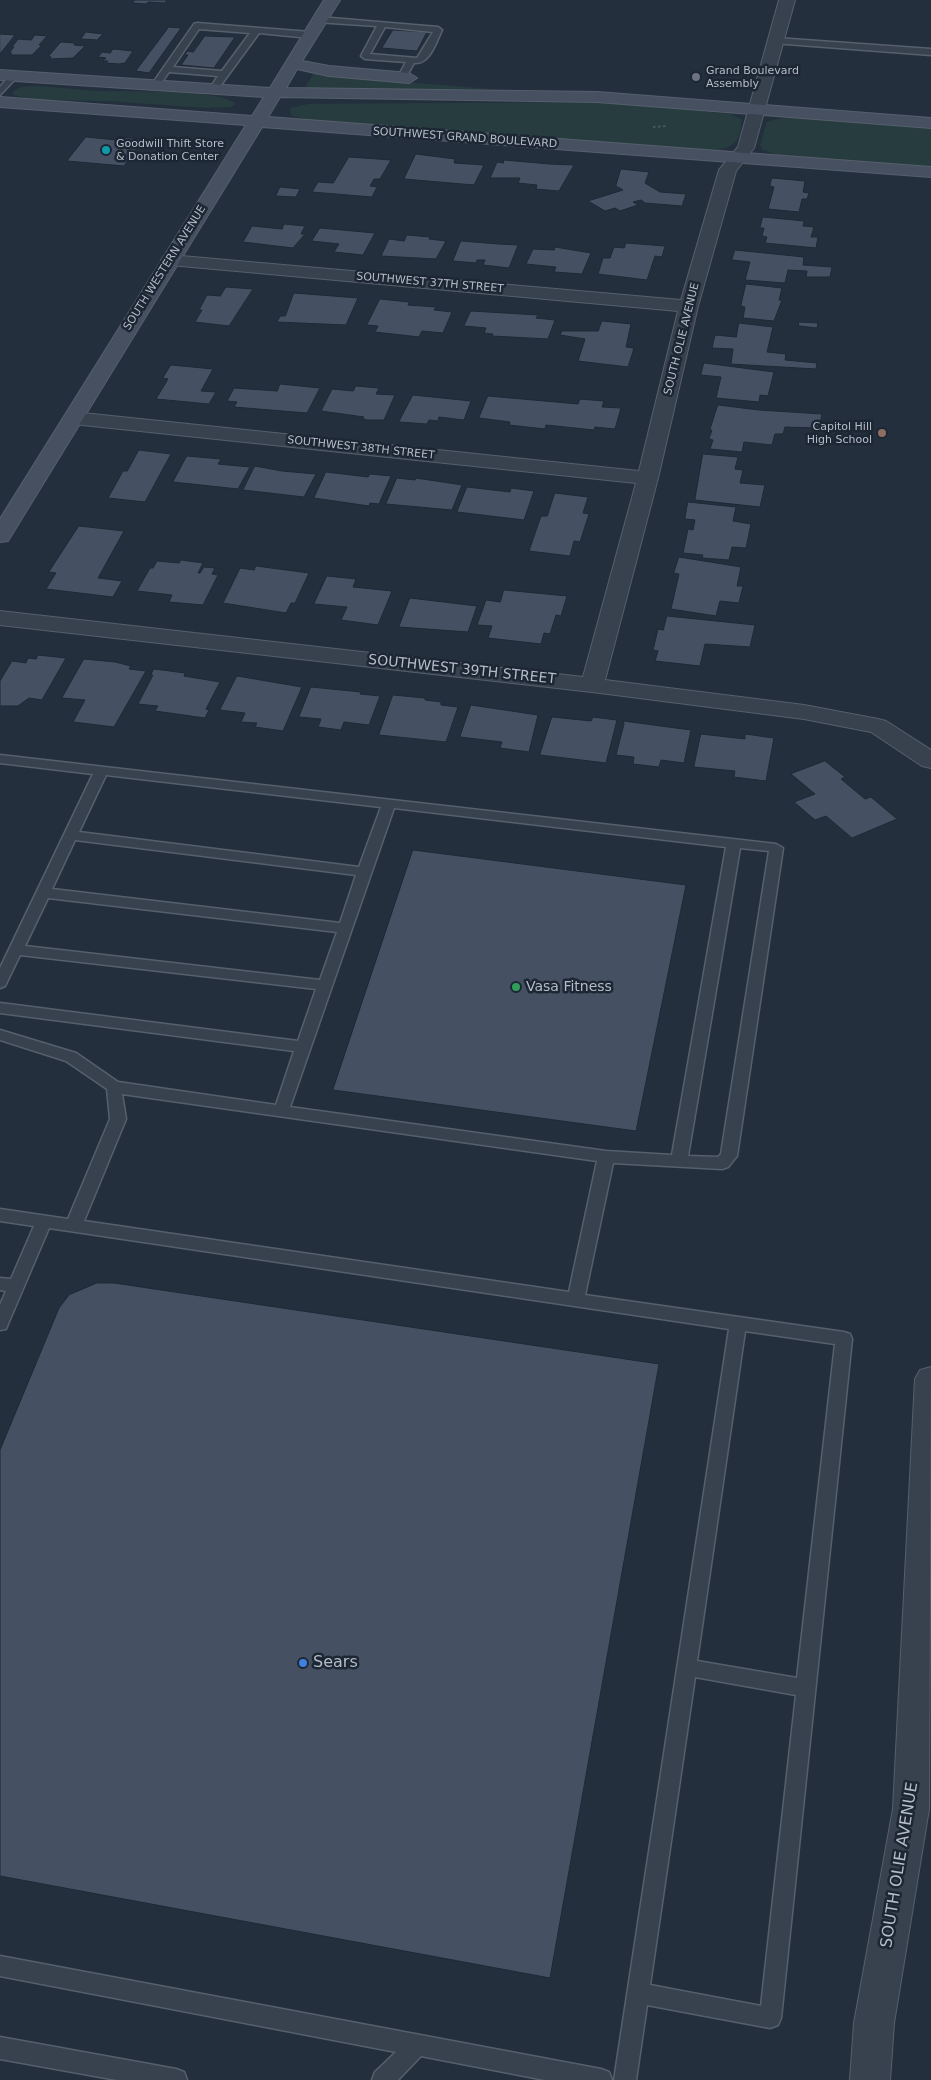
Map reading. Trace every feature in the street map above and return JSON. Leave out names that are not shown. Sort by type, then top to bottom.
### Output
[{"type":"street","name":"SOUTH WESTERN AVENUE","points":[[0,536],[332,0]]},
{"type":"street","name":"SOUTH OLIE AVENUE","points":[[592,685],[648,478],[689,306],[728,170],[746,148],[787,0]]},
{"type":"street","points":[[292,63],[329,71],[496,84],[597,97]]},
{"type":"street","points":[[7,75],[212,91],[597,97],[931,123]]},
{"type":"street","name":"SOUTHWEST GRAND BOULEVARD","points":[[0,102],[931,172]]},
{"type":"street","name":"SOUTHWEST 37TH STREET","points":[[170,260],[689,306]]},
{"type":"street","name":"SOUTHWEST 38TH STREET","points":[[74,418],[648,478]]},
{"type":"street","name":"SOUTHWEST 39TH STREET","points":[[0,618],[592,685],[804,712],[878,726],[923,755]]},
{"type":"street","name":"SOUTH OLIE AVENUE","points":[[870,2080],[874,2023],[912,1809],[923,1764],[931,1379]]},
{"type":"lane","points":[[320,20],[382,24],[438,30],[424,58],[419,61],[365,56],[382,24]]},
{"type":"lane","points":[[154,87],[197,26],[310,35]]},
{"type":"lane","points":[[212,91],[256,30]]},
{"type":"lane","points":[[776,41],[931,52]]},
{"type":"lane","points":[[402,77],[411,60]]},
{"type":"lane","points":[[166,69],[224,74]]},
{"type":"lane","points":[[0,92],[7,75]]},
{"type":"lane","points":[[0,759],[776,848],[729,1156],[722,1163],[606,1157],[114,1087],[71,1057],[0,1035]]},
{"type":"lane","points":[[0,983],[101,771]]},
{"type":"lane","points":[[281,1111],[388,804]]},
{"type":"lane","points":[[70,835],[364,872]]},
{"type":"lane","points":[[679,1160],[734,843]]},
{"type":"lane","points":[[43,893],[345,928]]},
{"type":"lane","points":[[15,950],[324,986]]},
{"type":"lane","points":[[0,1008],[303,1047]]},
{"type":"lane","points":[[74,1225],[118,1119],[114,1087]]},
{"type":"lane","points":[[576,1300],[606,1157]]},
{"type":"lane","points":[[0,1215],[844,1339],[770,2018],[638,1993]]},
{"type":"lane","points":[[0,1324],[8,1285],[44,1222]]},
{"type":"lane","points":[[625,2080],[738,1324]]},
{"type":"lane","points":[[687,1667],[806,1688]]},
{"type":"lane","points":[[0,1966],[601,2080]]},
{"type":"lane","points":[[383,2080],[416,2045]]},
{"type":"lane","points":[[0,2048],[176,2080]]},
{"type":"green space","points":[[314,73],[491,89],[309,89],[306,86]]},
{"type":"green space","points":[[35,86],[100,91],[193,94],[227,99],[236,104],[230,107],[207,108],[107,101],[37,100],[14,95],[13,92],[21,87]]},
{"type":"green space","points":[[597,102],[730,114],[741,119],[740,133],[731,146],[712,151],[326,123],[292,116],[290,110],[291,108],[308,104]]},
{"type":"green space","points":[[789,116],[931,127],[931,168],[783,157],[763,150],[760,145],[767,122]]},
{"type":"building","points":[[135,0],[167,0],[165,3],[148,2],[146,4],[133,3]]},
{"type":"building","points":[[169,27],[181,28],[149,73],[136,71]]},
{"type":"building","points":[[393,30],[427,32],[417,51],[382,48]]},
{"type":"building","points":[[86,32],[103,34],[97,40],[81,39]]},
{"type":"building","points":[[0,34],[15,35],[0,54]]},
{"type":"building","points":[[35,35],[47,36],[39,45],[42,45],[32,55],[10,55],[12,53],[9,53],[14,47],[12,47],[18,39],[31,40]]},
{"type":"building","points":[[205,36],[235,37],[214,68],[181,65],[188,55],[185,55],[187,51],[193,52]]},
{"type":"building","points":[[61,42],[85,46],[73,58],[50,59],[51,57],[49,56]]},
{"type":"building","points":[[113,49],[133,51],[125,63],[106,63],[108,61],[103,61],[106,58],[98,57],[102,52],[110,53]]},
{"type":"building","name":"Goodwill Thift Store & Donation Center","points":[[86,137],[116,140],[118,137],[144,139],[124,166],[67,161]]},
{"type":"building","points":[[416,154],[455,159],[454,163],[484,165],[474,185],[404,179]]},
{"type":"building","points":[[349,157],[391,160],[380,179],[374,179],[370,186],[377,187],[372,197],[312,192],[318,182],[333,183]]},
{"type":"building","points":[[504,160],[574,165],[559,191],[536,189],[537,185],[518,183],[520,178],[490,178],[497,162],[503,163]]},
{"type":"building","points":[[621,169],[649,172],[645,183],[660,192],[686,194],[682,206],[645,203],[641,200],[633,202],[638,205],[620,211],[615,208],[605,211],[588,201],[623,190],[616,186]]},
{"type":"building","points":[[772,178],[805,181],[803,192],[809,193],[807,199],[802,199],[799,212],[768,209],[774,187],[770,186]]},
{"type":"building","points":[[280,187],[300,189],[296,197],[276,196]]},
{"type":"building","points":[[763,217],[804,221],[803,226],[814,227],[811,237],[818,237],[816,248],[765,243],[767,237],[762,236],[764,228],[760,228]]},
{"type":"building","points":[[284,224],[305,226],[301,234],[305,234],[293,248],[243,242],[252,226],[282,229]]},
{"type":"building","points":[[320,228],[375,233],[363,255],[334,252],[339,244],[312,241]]},
{"type":"building","points":[[407,235],[430,237],[429,239],[446,241],[436,259],[381,256],[389,239],[404,241]]},
{"type":"building","points":[[461,241],[518,245],[509,268],[483,265],[485,260],[477,260],[476,263],[453,261]]},
{"type":"building","points":[[626,243],[665,246],[662,257],[655,256],[647,280],[598,274],[603,258],[610,258],[614,247],[624,248]]},
{"type":"building","points":[[555,247],[591,253],[582,274],[554,272],[556,267],[526,264],[533,249],[554,250]]},
{"type":"building","points":[[735,250],[804,257],[803,265],[832,267],[830,277],[806,277],[807,271],[788,270],[785,283],[745,280],[750,262],[732,260]]},
{"type":"building","points":[[746,284],[782,288],[779,300],[782,300],[774,321],[743,318],[745,307],[741,306]]},
{"type":"building","points":[[226,287],[253,289],[229,326],[195,322],[202,310],[199,310],[207,295],[220,296]]},
{"type":"building","points":[[294,293],[358,298],[346,325],[277,322],[280,316],[285,316]]},
{"type":"building","points":[[380,299],[409,302],[408,305],[436,307],[434,310],[452,312],[443,333],[422,331],[419,337],[375,332],[378,326],[367,325]]},
{"type":"building","points":[[471,311],[538,315],[536,318],[555,320],[548,339],[492,336],[493,334],[484,333],[486,328],[464,326]]},
{"type":"building","points":[[602,321],[631,324],[626,347],[634,348],[628,367],[578,361],[585,339],[560,335],[562,331],[598,331]]},
{"type":"building","points":[[799,322],[818,323],[817,328],[799,326]]},
{"type":"building","points":[[739,323],[773,327],[767,352],[786,354],[785,360],[817,363],[816,369],[731,364],[733,349],[712,348],[715,335],[736,337]]},
{"type":"building","points":[[704,363],[774,372],[768,396],[760,395],[759,402],[716,398],[721,377],[701,375]]},
{"type":"building","points":[[171,365],[213,369],[201,391],[216,392],[209,404],[156,399],[168,379],[163,378]]},
{"type":"building","points":[[280,384],[320,388],[307,413],[234,407],[237,402],[227,401],[234,388],[277,391]]},
{"type":"building","points":[[356,386],[379,388],[376,394],[395,395],[384,420],[367,420],[363,419],[364,417],[321,411],[332,389],[353,391]]},
{"type":"building","points":[[413,395],[471,401],[464,420],[439,417],[438,421],[429,420],[427,424],[399,422]]},
{"type":"building","points":[[488,396],[578,404],[580,399],[604,401],[602,407],[621,408],[615,429],[595,427],[594,430],[546,425],[545,429],[509,425],[510,422],[479,418]]},
{"type":"building","points":[[718,405],[822,414],[819,428],[785,427],[783,434],[775,434],[772,445],[744,442],[742,452],[710,449],[713,440],[709,439],[712,430],[710,430]]},
{"type":"building","points":[[139,450],[171,454],[145,502],[108,498],[123,471],[127,471]]},
{"type":"building","points":[[703,454],[738,457],[735,469],[743,470],[740,483],[765,485],[760,507],[695,500]]},
{"type":"building","points":[[187,456],[221,459],[218,464],[250,467],[238,489],[173,482]]},
{"type":"building","points":[[255,466],[316,474],[304,497],[243,490]]},
{"type":"building","points":[[326,472],[368,477],[370,474],[391,476],[379,504],[370,503],[369,506],[314,498]]},
{"type":"building","points":[[397,478],[415,480],[416,478],[462,485],[452,510],[386,504]]},
{"type":"building","points":[[467,487],[510,492],[511,488],[534,491],[524,520],[457,512]]},
{"type":"building","points":[[555,493],[588,497],[583,513],[589,514],[580,542],[574,541],[570,556],[529,551],[541,516],[547,516]]},
{"type":"building","points":[[688,502],[736,507],[733,521],[751,524],[746,548],[732,547],[729,560],[702,558],[703,555],[683,553],[688,529],[693,530],[695,520],[685,519]]},
{"type":"building","points":[[79,526],[124,531],[98,578],[122,581],[113,597],[46,589],[56,573],[49,572]]},
{"type":"building","points":[[679,557],[741,567],[737,586],[743,586],[739,603],[720,601],[716,616],[671,609],[679,574],[674,573]]},
{"type":"building","points":[[181,560],[203,563],[198,573],[204,567],[215,568],[212,574],[218,575],[203,605],[169,602],[172,595],[137,591],[150,568],[153,568],[157,561],[179,563]]},
{"type":"building","points":[[256,566],[309,573],[295,603],[291,603],[286,613],[223,603],[240,568],[254,570]]},
{"type":"building","points":[[327,576],[356,579],[353,587],[392,591],[378,625],[341,620],[347,607],[314,604]]},
{"type":"building","points":[[504,590],[567,596],[561,616],[556,615],[550,634],[544,633],[541,644],[488,638],[492,626],[477,625],[486,600],[500,602]]},
{"type":"building","points":[[410,598],[477,606],[468,632],[399,627]]},
{"type":"building","points":[[667,616],[755,625],[750,647],[705,644],[700,666],[655,661],[658,651],[653,650],[658,629],[663,630]]},
{"type":"building","points":[[38,655],[66,658],[42,700],[29,698],[18,706],[0,706],[0,681],[12,661],[26,663],[28,658],[36,659]]},
{"type":"building","points":[[84,659],[115,662],[131,666],[129,669],[146,671],[114,727],[73,722],[85,700],[62,698]]},
{"type":"building","points":[[154,669],[185,673],[184,676],[220,682],[206,709],[209,710],[205,718],[155,711],[158,706],[138,704],[153,675],[151,675]]},
{"type":"building","points":[[237,676],[302,687],[283,731],[255,727],[257,723],[241,722],[245,713],[220,710]]},
{"type":"building","points":[[311,687],[361,692],[360,694],[380,696],[369,725],[344,722],[341,730],[318,727],[321,719],[299,717]]},
{"type":"building","points":[[393,695],[425,698],[425,700],[441,702],[441,705],[458,707],[446,742],[379,735]]},
{"type":"building","points":[[471,705],[538,715],[529,752],[500,748],[502,742],[460,737]]},
{"type":"building","points":[[552,717],[591,721],[593,717],[617,720],[606,763],[540,755]]},
{"type":"building","points":[[623,721],[691,730],[684,763],[661,760],[659,767],[633,764],[634,757],[616,755],[624,724]]},
{"type":"building","points":[[701,734],[745,739],[745,734],[774,738],[766,781],[734,777],[735,771],[694,767]]},
{"type":"building","points":[[825,761],[845,777],[841,779],[865,799],[871,797],[897,819],[852,838],[826,816],[815,820],[794,802],[815,794],[791,774]]},
{"type":"building","name":"Vasa Fitness","points":[[413,850],[686,885],[636,1131],[333,1090]]},
{"type":"building","name":"Sears","points":[[97,1283],[114,1283],[659,1364],[550,1978],[0,1876],[0,1450],[59,1308],[69,1295]]},
{"type":"place","name":"Grand Boulevard Assembly","points":[[696,77]]},
{"type":"place","name":"Goodwill Thift Store & Donation Center","points":[[106,150]]},
{"type":"place","name":"Capitol Hill High School","points":[[882,433]]},
{"type":"place","name":"Vasa Fitness","points":[[516,987]]},
{"type":"place","name":"Sears","points":[[303,1663]]}]
